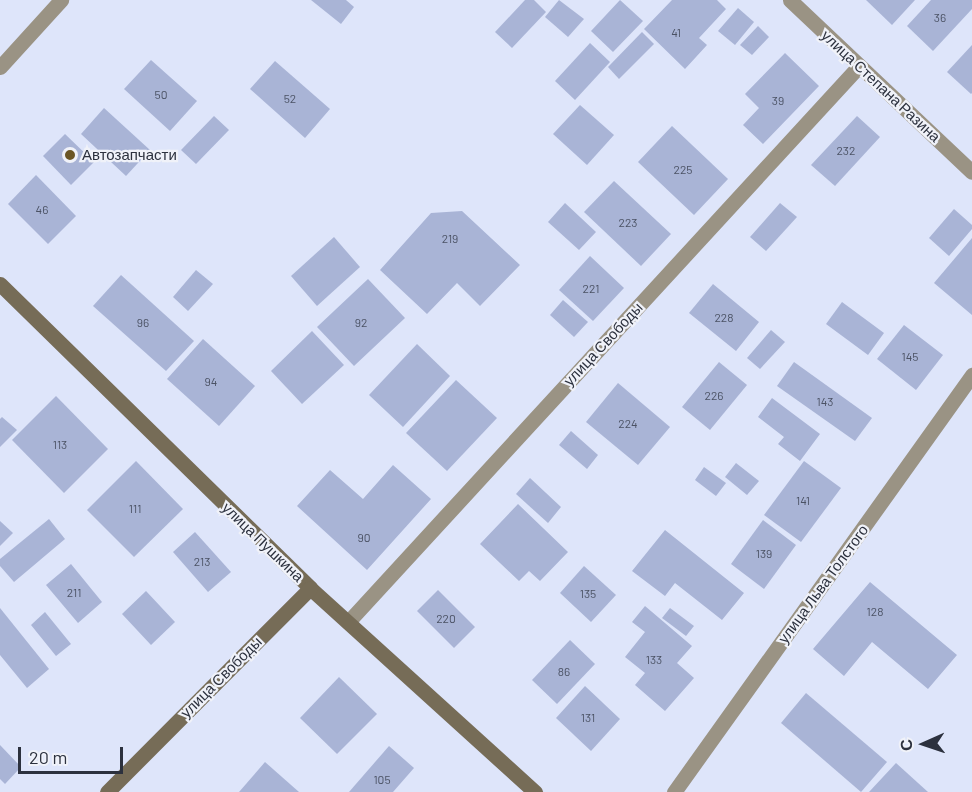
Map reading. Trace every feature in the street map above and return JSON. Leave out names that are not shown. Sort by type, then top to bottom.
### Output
[{"type":"main road","name":"улица Пушкина","points":[[0,284],[310,588],[535,792]]},
{"type":"main road","name":"улица Свободы","points":[[107,792],[310,588]]},
{"type":"street","points":[[0,67],[61,0]]},
{"type":"street","name":"улица Степана Разина","points":[[790,0],[858,67],[972,172]]},
{"type":"street","name":"улица Свободы","points":[[348,622],[858,67]]},
{"type":"street","name":"улица Льва Толстого","points":[[674,792],[972,375]]},
{"type":"building","points":[[311,0],[346,0],[354,7],[341,24]]},
{"type":"building","points":[[525,0],[534,0],[546,12],[512,48],[495,32]]},
{"type":"building","points":[[559,0],[584,19],[568,37],[545,17]]},
{"type":"building","points":[[620,0],[643,21],[613,52],[591,31]]},
{"type":"building","points":[[672,0],[717,0],[726,9],[699,38],[707,45],[685,69],[644,29]]},
{"type":"building","points":[[866,0],[915,0],[892,25]]},
{"type":"building","points":[[931,0],[972,0],[972,9],[933,51],[907,26]]},
{"type":"building","points":[[738,8],[754,22],[735,45],[718,31]]},
{"type":"building","points":[[758,26],[769,37],[752,55],[740,45]]},
{"type":"building","points":[[642,32],[654,44],[619,79],[608,67]]},
{"type":"building","points":[[590,43],[610,62],[575,100],[555,81]]},
{"type":"building","points":[[972,45],[972,93],[971,94],[947,72]]},
{"type":"building","points":[[785,53],[819,86],[763,144],[743,125],[759,108],[745,94]]},
{"type":"building","points":[[151,60],[197,101],[170,131],[124,89]]},
{"type":"building","points":[[275,61],[330,109],[305,138],[250,89]]},
{"type":"building","points":[[580,105],[614,135],[587,165],[553,134]]},
{"type":"building","points":[[104,108],[150,150],[126,176],[81,134]]},
{"type":"building","points":[[214,116],[229,130],[196,164],[181,150]]},
{"type":"building","points":[[857,116],[880,137],[835,186],[811,165]]},
{"type":"building","points":[[672,126],[728,179],[694,215],[638,162]]},
{"type":"building","points":[[65,134],[94,162],[71,185],[43,156]]},
{"type":"building","points":[[36,175],[76,216],[48,244],[8,204]]},
{"type":"building","points":[[614,181],[671,234],[641,266],[584,212]]},
{"type":"building","points":[[565,203],[596,232],[579,250],[548,222]]},
{"type":"building","points":[[780,203],[797,217],[766,251],[750,237]]},
{"type":"building","points":[[954,209],[972,225],[972,229],[949,256],[929,238]]},
{"type":"building","points":[[462,211],[520,265],[480,306],[457,283],[427,314],[380,270],[431,213]]},
{"type":"building","points":[[334,237],[360,267],[317,306],[291,276]]},
{"type":"building","points":[[972,238],[972,315],[934,283]]},
{"type":"building","points":[[590,256],[624,288],[593,321],[559,290]]},
{"type":"building","points":[[196,270],[213,284],[188,311],[173,297]]},
{"type":"building","points":[[121,275],[194,341],[166,371],[93,306]]},
{"type":"building","points":[[368,279],[405,318],[354,366],[317,327]]},
{"type":"building","points":[[713,284],[759,322],[736,351],[689,313]]},
{"type":"building","points":[[563,300],[588,322],[574,337],[550,315]]},
{"type":"building","points":[[842,302],[884,333],[868,355],[826,324]]},
{"type":"building","points":[[904,325],[943,355],[916,390],[877,359]]},
{"type":"building","points":[[771,330],[785,342],[760,369],[747,358]]},
{"type":"building","points":[[312,331],[344,365],[302,404],[271,371]]},
{"type":"building","points":[[203,339],[255,386],[219,426],[167,379]]},
{"type":"building","points":[[417,344],[450,376],[403,427],[369,395]]},
{"type":"building","points":[[719,362],[747,385],[710,430],[682,407]]},
{"type":"building","points":[[794,362],[872,418],[855,441],[777,386]]},
{"type":"building","points":[[456,380],[497,418],[447,471],[406,433]]},
{"type":"building","points":[[618,383],[670,427],[638,465],[586,422]]},
{"type":"building","points":[[56,396],[108,449],[64,493],[12,440]]},
{"type":"building","points":[[772,398],[820,434],[800,461],[778,444],[784,437],[758,417]]},
{"type":"building","points":[[2,417],[17,430],[0,447],[0,419]]},
{"type":"building","points":[[571,431],[598,455],[587,469],[559,445]]},
{"type":"building","points":[[136,461],[183,509],[134,557],[87,510]]},
{"type":"building","points":[[804,461],[841,488],[801,542],[764,515]]},
{"type":"building","points":[[736,463],[759,481],[747,495],[725,477]]},
{"type":"building","points":[[393,465],[431,499],[367,570],[297,506],[330,470],[363,499]]},
{"type":"building","points":[[704,467],[726,483],[716,496],[695,480]]},
{"type":"building","points":[[530,478],[561,507],[548,523],[516,494]]},
{"type":"building","points":[[518,504],[568,552],[540,581],[529,571],[519,581],[480,544]]},
{"type":"building","points":[[49,519],[65,539],[14,582],[0,566],[0,559]]},
{"type":"building","points":[[763,520],[796,545],[764,589],[731,564]]},
{"type":"building","points":[[0,521],[13,533],[0,546]]},
{"type":"building","points":[[665,530],[744,593],[722,620],[675,583],[665,596],[632,571]]},
{"type":"building","points":[[195,532],[231,572],[208,592],[173,552]]},
{"type":"building","points":[[71,564],[102,602],[78,623],[46,585]]},
{"type":"building","points":[[584,566],[616,595],[591,622],[560,593]]},
{"type":"building","points":[[870,582],[957,655],[928,689],[872,642],[844,676],[813,649]]},
{"type":"building","points":[[438,590],[475,627],[454,648],[417,611]]},
{"type":"building","points":[[146,591],[175,622],[151,645],[122,614]]},
{"type":"building","points":[[645,606],[692,646],[677,663],[694,678],[665,711],[635,685],[645,673],[625,657],[645,632],[632,622]]},
{"type":"building","points":[[0,608],[49,669],[27,688],[0,655]]},
{"type":"building","points":[[670,608],[694,626],[686,636],[662,618]]},
{"type":"building","points":[[45,612],[71,644],[56,656],[31,625]]},
{"type":"building","points":[[570,640],[595,664],[557,704],[532,680]]},
{"type":"building","points":[[339,677],[377,714],[337,754],[300,718]]},
{"type":"building","points":[[585,686],[620,719],[591,751],[556,718]]},
{"type":"building","points":[[806,693],[887,762],[861,792],[781,723]]},
{"type":"building","points":[[0,745],[21,767],[5,784],[0,779]]},
{"type":"building","points":[[389,746],[414,768],[393,792],[349,792]]},
{"type":"building","points":[[265,762],[299,792],[239,792]]},
{"type":"building","points":[[896,763],[928,792],[869,792]]},
{"type":"place","name":"Автозапчасти","points":[[70,155]]}]
